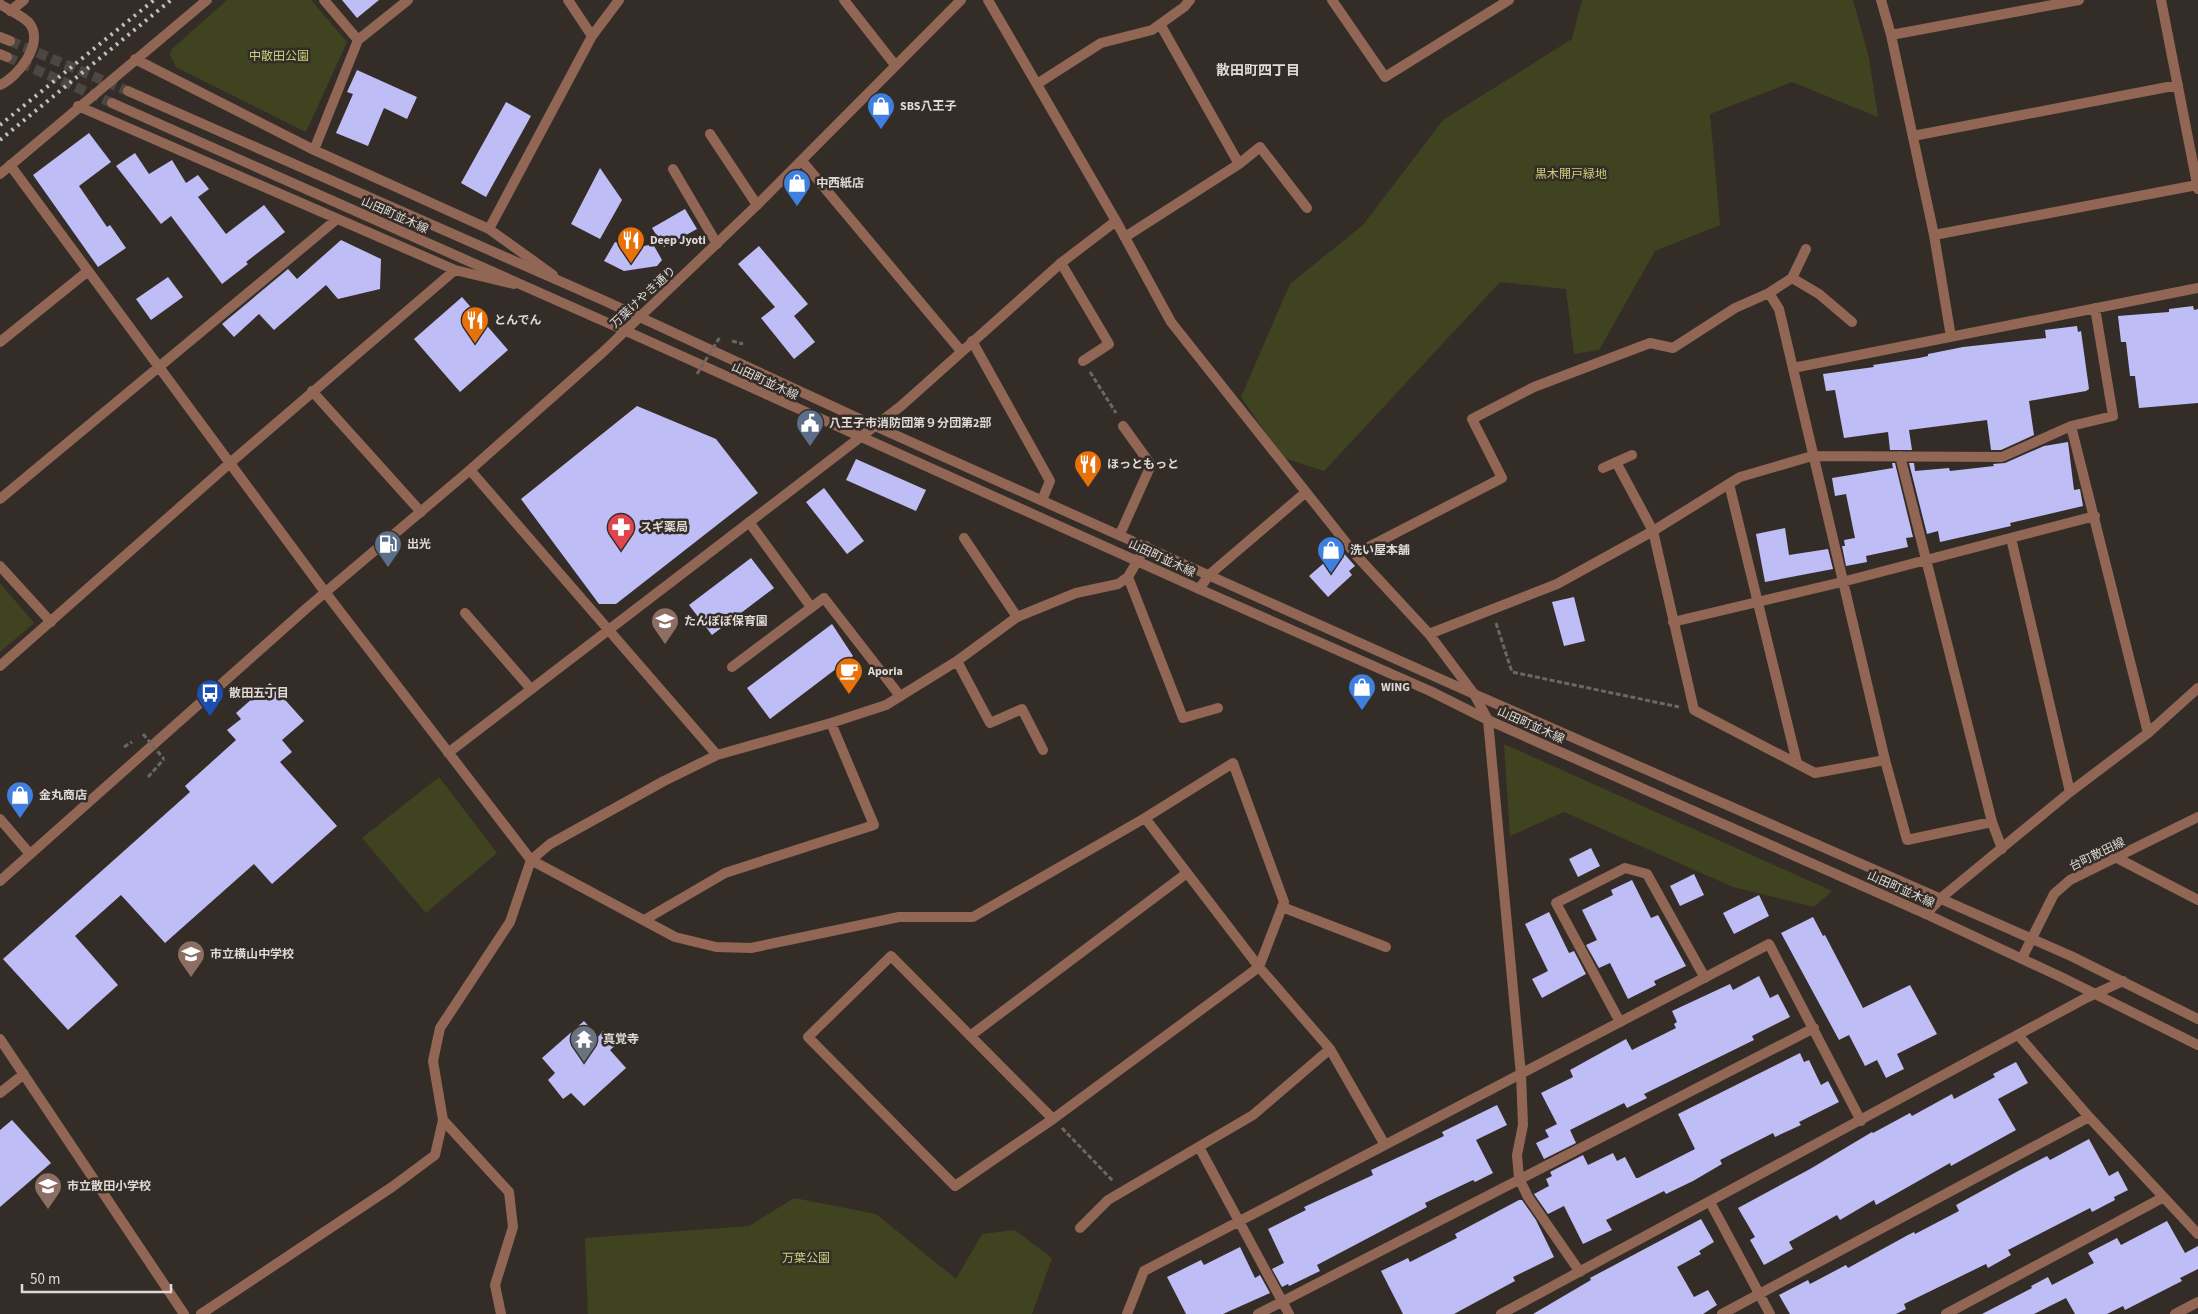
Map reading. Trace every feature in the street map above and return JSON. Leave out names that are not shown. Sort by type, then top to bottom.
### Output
[{"type":"street","points":[[10,11],[24,0]]},
{"type":"street","points":[[0,174],[78,106],[207,0]]},
{"type":"street","points":[[324,0],[358,40]]},
{"type":"street","points":[[314,150],[358,40],[408,0]]},
{"type":"street","points":[[568,0],[592,36]]},
{"type":"street","points":[[489,229],[592,36],[619,0]]},
{"type":"street","points":[[844,0],[895,65]]},
{"type":"street","name":"万葉けやき通り","points":[[0,881],[325,592],[470,470],[626,331],[757,205],[961,0]]},
{"type":"street","points":[[988,0],[1116,221],[1171,322],[1355,554],[1429,634],[1474,694],[1488,720],[1521,1075],[1523,1125],[1517,1155],[1519,1178],[1528,1198],[1580,1272]]},
{"type":"street","points":[[1037,84],[1101,43],[1152,30],[1190,0]]},
{"type":"street","points":[[1332,0],[1385,77],[1509,0]]},
{"type":"street","points":[[1882,0],[1934,235],[1951,337]]},
{"type":"street","points":[[1891,35],[2080,0]]},
{"type":"street","points":[[1934,235],[2198,187],[2161,0]]},
{"type":"street","points":[[0,4],[30,24],[34,38],[27,60],[8,82],[0,85]]},
{"type":"street","points":[[1160,24],[1239,164]]},
{"type":"street","points":[[0,37],[10,42]]},
{"type":"street","points":[[135,59],[314,150],[489,229],[562,282]]},
{"type":"street","points":[[1913,136],[2178,85]]},
{"type":"street","name":"山田町並木線","points":[[128,91],[562,282],[875,426],[1474,694],[1698,790],[1941,898],[2123,981],[2198,1019]]},
{"type":"street","name":"山田町並木線","points":[[112,102],[626,331],[859,438],[1430,690],[1488,720],[1926,914],[2022,958],[2198,1045]]},
{"type":"street","points":[[78,106],[336,220],[455,270],[530,288]]},
{"type":"street","points":[[710,134],[757,205]]},
{"type":"street","points":[[1125,237],[1239,164],[1260,147],[1307,208]]},
{"type":"street","points":[[802,160],[961,351]]},
{"type":"street","points":[[10,165],[325,592],[531,860],[676,937],[716,947],[752,948],[898,918],[973,917],[1145,818],[1233,763],[1284,902],[1259,967],[1052,1119],[955,1186],[808,1037],[891,956],[1052,1119]]},
{"type":"street","points":[[673,169],[717,244]]},
{"type":"street","points":[[0,499],[336,220]]},
{"type":"street","points":[[448,753],[901,406],[1061,263],[1116,221]]},
{"type":"street","points":[[1355,554],[1502,478],[1472,419],[1534,387],[1650,343],[1674,348],[1735,308],[1769,293],[1792,278],[1806,249]]},
{"type":"street","points":[[1061,263],[1109,344],[1084,360]]},
{"type":"street","points":[[0,342],[88,270]]},
{"type":"street","points":[[0,666],[312,391],[455,270]]},
{"type":"street","points":[[1792,278],[1819,294],[1852,322]]},
{"type":"street","points":[[1793,368],[2198,288]]},
{"type":"street","points":[[1769,293],[1779,309],[1842,582],[1885,760],[1907,840],[1992,822]]},
{"type":"street","points":[[1429,634],[1556,584],[1653,531],[1740,477],[1812,456],[2002,457],[2071,426],[2114,416],[2095,308]]},
{"type":"street","points":[[972,341],[1050,481],[1042,500]]},
{"type":"street","points":[[312,391],[421,512]]},
{"type":"street","points":[[1120,534],[1151,465],[1124,426]]},
{"type":"street","points":[[2071,426],[2148,733]]},
{"type":"street","points":[[1603,468],[1632,455]]},
{"type":"street","points":[[1900,456],[1992,822],[2002,849]]},
{"type":"street","points":[[1616,462],[1653,531],[1694,710],[1815,773],[1885,760]]},
{"type":"street","points":[[470,470],[717,755]]},
{"type":"street","points":[[1729,484],[1797,763]]},
{"type":"street","points":[[1199,589],[1209,575],[1306,492]]},
{"type":"street","points":[[1673,622],[1842,582],[2095,516]]},
{"type":"street","points":[[749,522],[811,607]]},
{"type":"street","points":[[964,538],[1017,617]]},
{"type":"street","points":[[2011,538],[2070,792]]},
{"type":"street","points":[[201,1314],[392,1187],[435,1154],[443,1120],[433,1061],[440,1028],[510,922],[531,860],[550,844],[664,781],[717,755],[831,723],[886,704],[957,661],[1017,617],[1076,593],[1118,584],[1128,577],[1146,546]]},
{"type":"street","points":[[0,566],[51,622]]},
{"type":"street","points":[[1128,577],[1183,718],[1218,708]]},
{"type":"street","points":[[732,667],[824,598],[900,696]]},
{"type":"street","points":[[465,613],[531,689]]},
{"type":"street","points":[[957,661],[990,723],[1022,709],[1043,750]]},
{"type":"street","points":[[1926,914],[1941,898],[2070,792],[2148,733],[2198,688]]},
{"type":"street","points":[[646,920],[725,873],[874,825],[831,723]]},
{"type":"street","points":[[1690,808],[1698,790]]},
{"type":"street","name":"台町散田線","points":[[2022,958],[2054,894],[2070,880],[2198,817]]},
{"type":"street","points":[[1145,818],[1259,967],[1330,1048],[1385,1145]]},
{"type":"street","points":[[0,819],[30,854]]},
{"type":"street","points":[[2117,858],[2198,900]]},
{"type":"street","points":[[1620,1022],[1556,903],[1625,868],[1647,874],[1705,978]]},
{"type":"street","points":[[970,1036],[1187,873]]},
{"type":"street","points":[[1282,908],[1386,947]]},
{"type":"street","points":[[1127,1314],[1144,1271],[1769,944],[1861,1121]]},
{"type":"street","points":[[1501,1314],[2084,1000],[2098,995],[2123,981]]},
{"type":"street","points":[[1258,1314],[1519,1178],[1814,1028]]},
{"type":"street","points":[[2019,1036],[2162,1198],[2198,1234]]},
{"type":"street","points":[[0,1039],[184,1314]]},
{"type":"street","points":[[1080,1228],[1108,1200],[1253,1115],[1330,1048]]},
{"type":"street","points":[[0,1093],[24,1074]]},
{"type":"street","points":[[1722,1314],[2089,1117]]},
{"type":"street","points":[[443,1120],[509,1192],[513,1227],[496,1285],[501,1314]]},
{"type":"street","points":[[1199,1147],[1289,1314]]},
{"type":"street","points":[[1946,1314],[2162,1198]]},
{"type":"street","points":[[1710,1202],[1770,1314]]},
{"type":"street","points":[[2175,1314],[2198,1302]]},
{"type":"path","points":[[697,374],[720,337],[743,344]]},
{"type":"path","points":[[1084,360],[1124,426]]},
{"type":"path","points":[[1492,609],[1512,672],[1694,710]]},
{"type":"path","points":[[143,734],[164,759],[148,777]]},
{"type":"path","points":[[1052,1119],[1123,1191]]},
{"type":"green space","name":"中散田公園","points":[[227,0],[311,0],[347,42],[306,132],[176,67],[170,55],[172,49]]},
{"type":"green space","name":"黒木開戸緑地","points":[[1582,0],[1853,0],[1869,58],[1878,117],[1792,82],[1710,114],[1720,225],[1655,251],[1599,350],[1574,354],[1566,289],[1500,282],[1324,471],[1282,457],[1241,397],[1290,284],[1363,225],[1443,120],[1572,39]]},
{"type":"green space","points":[[0,583],[34,623],[0,652]]},
{"type":"green space","points":[[1504,744],[1832,891],[1814,907],[1733,887],[1564,812],[1510,836]]},
{"type":"green space","points":[[439,777],[497,853],[426,913],[362,838]]},
{"type":"green space","name":"万葉公園","points":[[794,1198],[876,1214],[956,1279],[982,1234],[1015,1230],[1052,1258],[1032,1314],[588,1314],[585,1238],[749,1226]]},
{"type":"building","points":[[342,0],[379,0],[357,18]]},
{"type":"building","points":[[357,70],[417,97],[407,119],[384,108],[368,146],[336,133],[353,94],[347,92]]},
{"type":"building","points":[[506,102],[531,116],[486,197],[461,183]]},
{"type":"building","points":[[89,133],[111,162],[79,186],[107,227],[110,225],[126,248],[98,267],[33,175]]},
{"type":"building","points":[[135,153],[149,174],[172,160],[186,183],[198,175],[209,189],[198,197],[226,234],[264,205],[285,232],[246,262],[248,264],[222,284],[171,216],[161,224],[116,166]]},
{"type":"building","points":[[600,168],[622,200],[600,239],[571,224]]},
{"type":"building","points":[[685,209],[697,229],[664,247],[652,228]]},
{"type":"building","points":[[341,240],[381,259],[380,289],[338,299],[326,285],[274,330],[259,314],[234,337],[222,324],[288,269],[297,279]]},
{"type":"building","points":[[615,242],[631,249],[653,244],[662,260],[657,266],[624,271],[604,261]]},
{"type":"building","points":[[759,246],[808,304],[794,316],[815,342],[794,359],[761,318],[775,307],[738,264]]},
{"type":"building","points":[[168,277],[183,297],[151,320],[136,299]]},
{"type":"building","points":[[462,297],[508,350],[460,392],[414,339]]},
{"type":"building","points":[[2193,306],[2194,310],[2198,309],[2198,403],[2139,408],[2135,376],[2130,376],[2126,342],[2121,342],[2118,316],[2169,312],[2169,309]]},
{"type":"building","points":[[2077,326],[2078,332],[2081,331],[2089,389],[2029,401],[2034,435],[2001,450],[1991,450],[1987,420],[1909,430],[1912,450],[1890,450],[1888,432],[1844,438],[1835,390],[1826,391],[1823,374],[1874,367],[1873,365],[1919,358],[1928,356],[1928,354],[1963,347],[2046,338],[2045,330]]},
{"type":"building","name":"スギ薬局","points":[[637,406],[716,439],[758,493],[616,604],[599,604],[521,499]]},
{"type":"building","points":[[2068,442],[2074,490],[2080,489],[2083,506],[2010,523],[2011,526],[1940,542],[1938,531],[1927,534],[1909,463],[1914,463],[1915,471],[1949,468],[1950,471],[1994,466],[1993,464],[2005,463],[2044,446]]},
{"type":"building","points":[[856,459],[926,490],[916,511],[846,480]]},
{"type":"building","points":[[1892,463],[1895,463],[1913,537],[1906,538],[1908,547],[1866,556],[1867,562],[1846,566],[1842,546],[1845,546],[1844,540],[1855,538],[1846,494],[1835,496],[1832,478],[1893,468]]},
{"type":"building","points":[[824,488],[864,541],[847,554],[806,502]]},
{"type":"building","points":[[1785,528],[1789,555],[1828,549],[1833,569],[1765,582],[1756,534]]},
{"type":"building","points":[[1340,549],[1355,566],[1349,571],[1352,575],[1328,597],[1309,576]]},
{"type":"building","points":[[751,558],[774,588],[712,635],[689,605]]},
{"type":"building","points":[[1574,597],[1585,641],[1564,646],[1552,602]]},
{"type":"building","points":[[832,624],[853,656],[770,719],[747,688]]},
{"type":"building","points":[[270,683],[304,721],[282,740],[292,752],[280,762],[337,826],[272,884],[254,864],[165,943],[121,895],[75,936],[118,985],[68,1030],[3,959],[190,792],[185,786],[236,740],[227,730],[241,719],[236,713]]},
{"type":"building","points":[[1591,848],[1600,866],[1578,877],[1569,859]]},
{"type":"building","points":[[1694,874],[1704,895],[1680,906],[1670,886]]},
{"type":"building","points":[[1632,880],[1651,918],[1658,915],[1686,966],[1654,981],[1656,985],[1628,999],[1610,963],[1599,968],[1586,945],[1597,940],[1582,910],[1613,895],[1611,890]]},
{"type":"building","points":[[1759,895],[1769,916],[1734,934],[1723,913]]},
{"type":"building","points":[[1549,912],[1569,953],[1574,951],[1586,974],[1542,998],[1532,979],[1548,971],[1525,924]]},
{"type":"building","points":[[1813,917],[1823,936],[1825,935],[1863,1008],[1910,985],[1937,1034],[1897,1054],[1904,1069],[1886,1078],[1877,1060],[1865,1066],[1849,1035],[1839,1040],[1781,933]]},
{"type":"building","points":[[1759,976],[1770,998],[1778,994],[1790,1017],[1752,1036],[1754,1040],[1644,1094],[1647,1098],[1627,1108],[1624,1103],[1570,1130],[1576,1143],[1544,1159],[1536,1143],[1549,1137],[1545,1130],[1557,1124],[1541,1093],[1573,1077],[1570,1070],[1626,1039],[1632,1050],[1676,1028],[1674,1024],[1677,1022],[1672,1011],[1730,984],[1733,990]]},
{"type":"building","name":"真覚寺","points":[[584,1021],[598,1037],[603,1031],[616,1045],[610,1050],[626,1068],[584,1106],[571,1093],[563,1099],[548,1080],[555,1073],[542,1058]]},
{"type":"building","points":[[1800,1053],[1804,1062],[1809,1060],[1821,1085],[1828,1081],[1839,1102],[1799,1122],[1801,1125],[1775,1137],[1773,1133],[1720,1160],[1722,1164],[1693,1181],[1666,1194],[1664,1191],[1606,1220],[1612,1230],[1583,1244],[1564,1206],[1548,1214],[1534,1194],[1549,1186],[1546,1179],[1552,1176],[1550,1172],[1583,1155],[1588,1165],[1613,1153],[1617,1161],[1625,1157],[1636,1178],[1638,1178],[1695,1149],[1678,1114]]},
{"type":"building","points":[[2016,1062],[2028,1083],[1998,1099],[2016,1130],[1951,1166],[1950,1163],[1876,1205],[1874,1200],[1840,1220],[1837,1215],[1789,1242],[1793,1249],[1764,1265],[1750,1240],[1755,1237],[1738,1208],[1810,1169],[1872,1132],[1910,1113],[1912,1116],[1952,1094],[1954,1099],[1995,1077],[1993,1074]]},
{"type":"building","points":[[1497,1105],[1507,1125],[1476,1140],[1493,1173],[1475,1182],[1473,1180],[1425,1203],[1427,1207],[1317,1265],[1320,1271],[1289,1286],[1288,1284],[1282,1287],[1272,1269],[1284,1263],[1268,1229],[1306,1210],[1304,1207],[1373,1175],[1371,1170],[1444,1136],[1442,1132]]},
{"type":"building","points":[[12,1120],[51,1163],[0,1207],[0,1130]]},
{"type":"building","points":[[2089,1139],[2109,1176],[2118,1171],[2128,1190],[2114,1197],[2115,1200],[2092,1212],[2090,1208],[2008,1250],[2011,1255],[1988,1268],[1986,1264],[1904,1304],[1906,1309],[1896,1314],[1790,1314],[1779,1295],[1808,1280],[1810,1284],[1846,1265],[1848,1268],[1908,1235],[1914,1232],[1915,1234],[1959,1211],[1956,1205],[2020,1170],[2047,1156],[2050,1160]]},
{"type":"building","points":[[1522,1200],[1536,1220],[1554,1257],[1513,1277],[1515,1281],[1454,1314],[1403,1314],[1381,1271],[1408,1258],[1410,1262],[1457,1238],[1455,1234]]},
{"type":"building","points":[[1701,1219],[1714,1242],[1699,1251],[1701,1254],[1677,1267],[1694,1297],[1708,1290],[1717,1305],[1703,1314],[1533,1314],[1591,1280],[1590,1278]]},
{"type":"building","points":[[2167,1221],[2185,1253],[2198,1246],[2198,1269],[2180,1278],[2182,1281],[2125,1310],[2123,1306],[2107,1314],[2075,1314],[2066,1298],[2034,1314],[1982,1314],[2032,1288],[2031,1286],[2048,1277],[2052,1285],[2094,1263],[2088,1253],[2117,1238],[2121,1245]]},
{"type":"building","points":[[1240,1247],[1255,1278],[1260,1275],[1270,1293],[1223,1314],[1186,1314],[1167,1277],[1201,1260],[1204,1265]]},
{"type":"tunnel","points":[[10,41],[128,91]]},
{"type":"tunnel","points":[[7,57],[112,103]]},
{"type":"railway","points":[[0,125],[154,0]]},
{"type":"railway","points":[[0,140],[171,0]]},
{"type":"place","name":"SBS八王子","points":[[881,130]]},
{"type":"place","name":"中西紙店","points":[[797,207]]},
{"type":"place","name":"Deep Jyoti","points":[[631,264]]},
{"type":"place","name":"とんでん","points":[[475,344]]},
{"type":"place","name":"八王子市消防団第９分団第2部","points":[[810,447]]},
{"type":"place","name":"ほっともっと","points":[[1088,488]]},
{"type":"place","name":"スギ薬局","points":[[621,551]]},
{"type":"place","name":"出光","points":[[388,568]]},
{"type":"place","name":"洗い屋本舗","points":[[1331,574]]},
{"type":"place","name":"たんぽぽ保育園","points":[[665,645]]},
{"type":"place","name":"Aporia","points":[[849,695]]},
{"type":"place","name":"WING","points":[[1362,711]]},
{"type":"place","name":"散田五丁目","points":[[210,717]]},
{"type":"place","name":"金丸商店","points":[[20,819]]},
{"type":"place","name":"市立横山中学校","points":[[191,978]]},
{"type":"place","name":"真覚寺","points":[[584,1063]]},
{"type":"place","name":"市立散田小学校","points":[[48,1210]]},
{"type":"district","name":"散田町四丁目","points":[[1258,70]]}]
